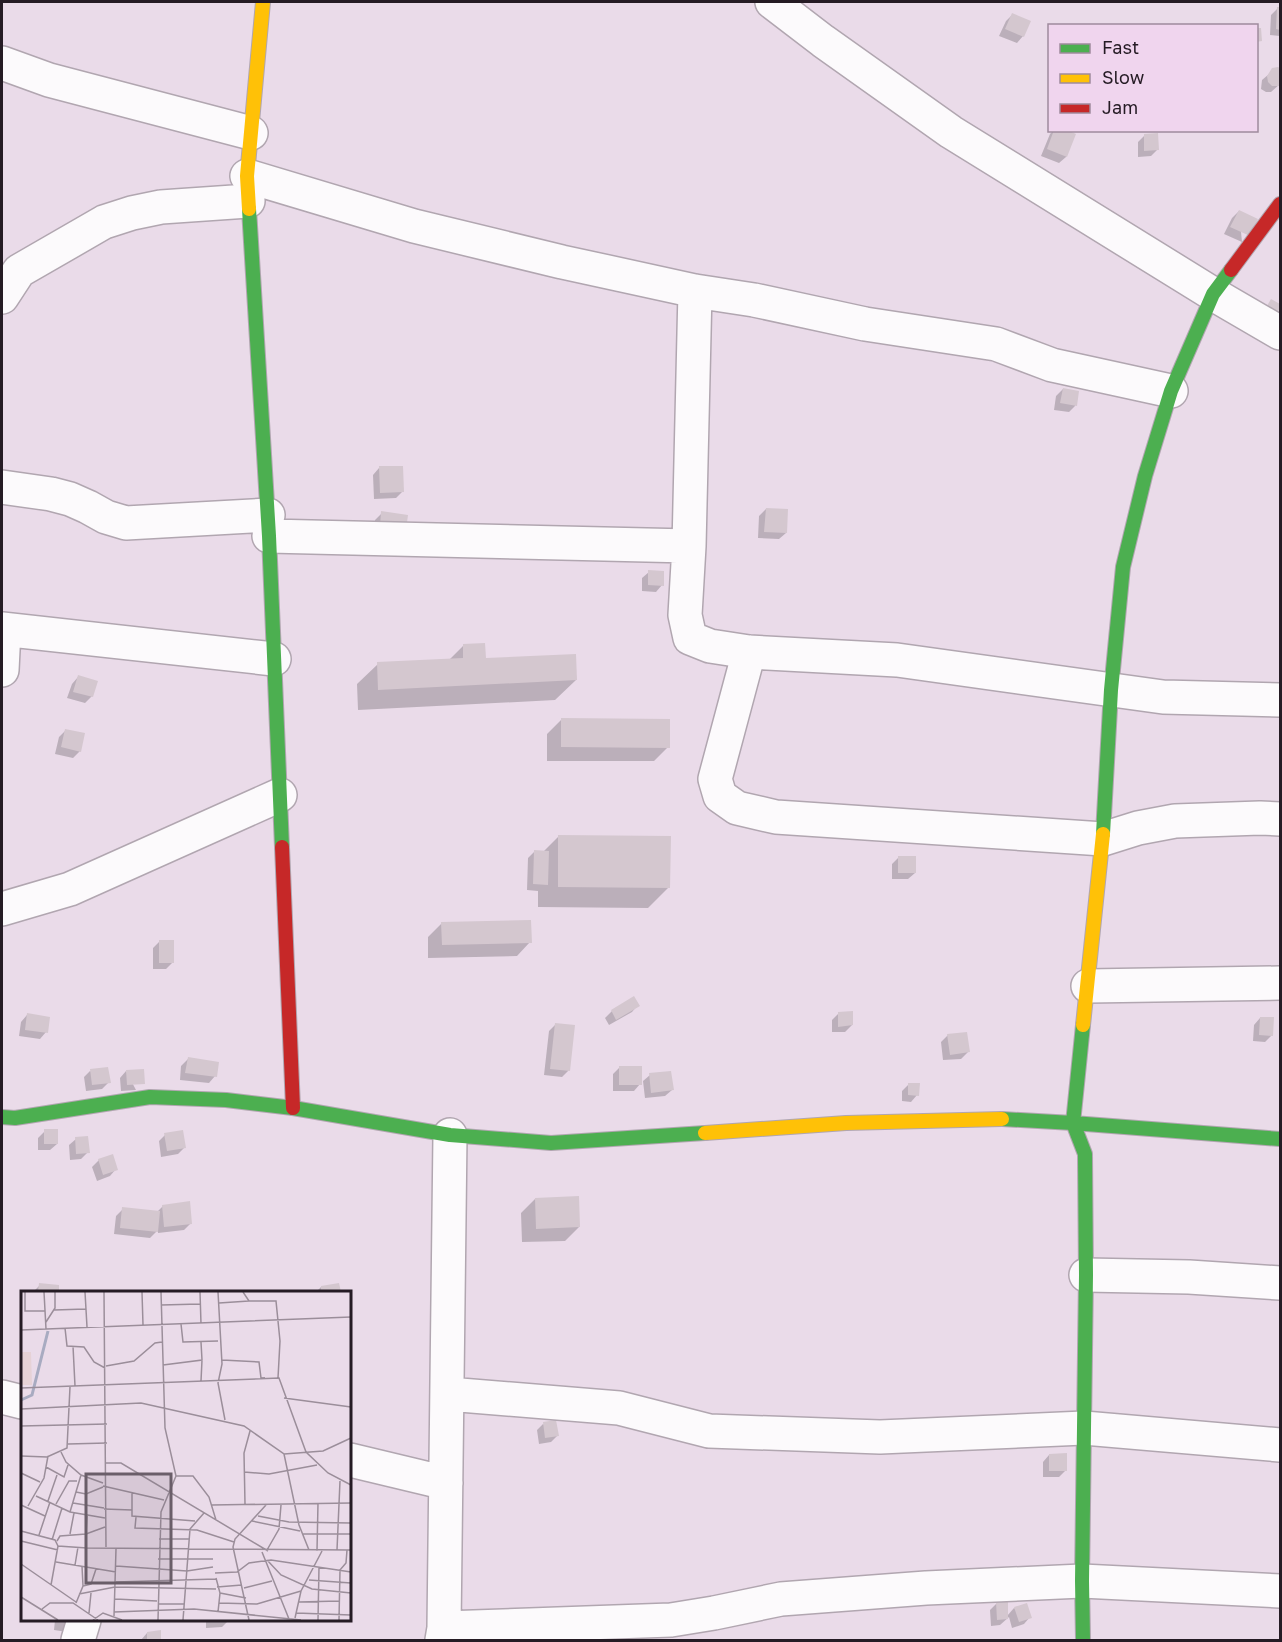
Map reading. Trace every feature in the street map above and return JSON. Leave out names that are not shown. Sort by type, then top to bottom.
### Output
[{"type":"street","points":[[263,2],[248,189],[269,526],[292,1108]]},
{"type":"street","points":[[772,2],[951,132],[1213,294],[1281,333]]},
{"type":"street","points":[[2,63],[49,80],[251,133]]},
{"type":"street","points":[[2,297],[19,271],[104,222],[132,213],[248,189],[694,291],[754,300],[865,324],[996,344],[1052,365],[1171,391]]},
{"type":"street","points":[[1083,1641],[1085,1154],[1073,1123],[1103,839],[1110,690],[1123,567],[1171,391],[1213,294],[1281,204]]},
{"type":"street","points":[[694,291],[689,546],[685,615],[690,638],[710,646],[749,652],[897,660],[1163,697],[1281,699]]},
{"type":"street","points":[[2,487],[70,499],[106,517],[126,523],[269,526],[689,546]]},
{"type":"street","points":[[2,670],[3,629],[274,659]]},
{"type":"street","points":[[749,652],[715,779],[720,796],[737,808],[776,817],[1103,839],[1138,828],[1175,821],[1281,819]]},
{"type":"street","points":[[2,909],[70,889],[280,795]]},
{"type":"street","points":[[1088,986],[1281,983]]},
{"type":"street","points":[[2,1117],[15,1118],[150,1097],[226,1100],[292,1108],[450,1135],[551,1143],[846,1123],[1000,1119],[1281,1138]]},
{"type":"street","points":[[450,1135],[443,1634],[671,1620],[781,1599],[926,1588],[1082,1581],[1281,1592]]},
{"type":"street","points":[[1086,1275],[1189,1277],[1281,1283]]},
{"type":"street","points":[[447,1394],[619,1408],[708,1431],[880,1437],[1084,1428],[1281,1445]]},
{"type":"street","points":[[2,1397],[21,1402]]},
{"type":"street","points":[[351,1460],[446,1483]]},
{"type":"street","points":[[78,1641],[84,1621]]},
{"type":"building","points":[[1277,7],[1280,7],[1280,30],[1276,29]]},
{"type":"building","points":[[1012,13],[1031,21],[1024,37],[1005,29]]},
{"type":"building","points":[[1258,28],[1261,28],[1262,41],[1258,42]]},
{"type":"building","points":[[1272,68],[1280,68],[1280,86],[1272,86],[1267,76]]},
{"type":"building","points":[[1053,132],[1076,134],[1067,157],[1047,149]]},
{"type":"building","points":[[1158,133],[1159,150],[1144,151],[1144,134]]},
{"type":"building","points":[[1239,210],[1258,219],[1250,236],[1230,227]]},
{"type":"building","points":[[1271,299],[1280,304],[1275,317],[1264,311]]},
{"type":"building","points":[[1063,388],[1079,391],[1077,406],[1060,403]]},
{"type":"building","points":[[379,466],[403,466],[404,492],[380,493]]},
{"type":"building","points":[[766,508],[788,509],[787,533],[764,532]]},
{"type":"building","points":[[381,511],[408,515],[406,530],[380,527]]},
{"type":"building","points":[[648,570],[664,571],[664,586],[648,585]]},
{"type":"building","points":[[485,643],[486,658],[576,654],[577,680],[378,690],[377,662],[463,658],[463,644]]},
{"type":"building","points":[[78,675],[98,681],[93,697],[73,692]]},
{"type":"building","points":[[561,718],[670,719],[670,748],[561,747]]},
{"type":"building","points":[[65,729],[85,733],[81,752],[61,747]]},
{"type":"building","points":[[558,835],[671,836],[670,888],[558,887]]},
{"type":"building","points":[[534,850],[549,851],[548,885],[533,884]]},
{"type":"building","points":[[898,856],[916,856],[916,873],[898,873]]},
{"type":"building","points":[[531,920],[532,943],[442,945],[441,922]]},
{"type":"building","points":[[159,940],[174,940],[174,963],[159,963]]},
{"type":"building","points":[[634,996],[640,1006],[616,1020],[611,1010]]},
{"type":"building","points":[[853,1011],[853,1025],[838,1027],[838,1012]]},
{"type":"building","points":[[27,1013],[50,1017],[48,1033],[25,1030]]},
{"type":"building","points":[[1260,1017],[1274,1017],[1273,1036],[1259,1035]]},
{"type":"building","points":[[555,1023],[575,1025],[570,1071],[550,1069]]},
{"type":"building","points":[[967,1032],[970,1052],[950,1055],[947,1034]]},
{"type":"building","points":[[188,1057],[219,1062],[217,1077],[185,1073]]},
{"type":"building","points":[[619,1066],[642,1066],[642,1085],[619,1085]]},
{"type":"building","points":[[108,1067],[111,1083],[92,1085],[90,1069]]},
{"type":"building","points":[[144,1069],[145,1084],[127,1085],[126,1070]]},
{"type":"building","points":[[671,1071],[674,1090],[651,1093],[649,1073]]},
{"type":"building","points":[[908,1083],[920,1083],[919,1096],[908,1095]]},
{"type":"building","points":[[44,1129],[58,1129],[58,1144],[44,1144]]},
{"type":"building","points":[[183,1130],[186,1148],[167,1151],[164,1133]]},
{"type":"building","points":[[88,1136],[90,1153],[76,1154],[75,1137]]},
{"type":"building","points":[[113,1154],[118,1170],[103,1175],[98,1159]]},
{"type":"building","points":[[579,1196],[580,1227],[536,1229],[535,1198]]},
{"type":"building","points":[[190,1201],[192,1224],[164,1227],[162,1205]]},
{"type":"building","points":[[122,1207],[160,1211],[158,1232],[120,1228]]},
{"type":"building","points":[[39,1283],[59,1285],[59,1291],[38,1291]]},
{"type":"building","points":[[339,1283],[341,1291],[321,1291],[321,1286]]},
{"type":"building","points":[[556,1420],[559,1436],[545,1438],[543,1422]]},
{"type":"building","points":[[1067,1453],[1067,1471],[1049,1471],[1049,1454]]},
{"type":"building","points":[[1008,1601],[1008,1619],[997,1620],[996,1602]]},
{"type":"building","points":[[1027,1603],[1032,1618],[1019,1622],[1014,1607]]},
{"type":"building","points":[[161,1630],[161,1640],[147,1640],[147,1632]]},
{"type":"traffic: fast","points":[[249,209],[269,536],[282,847]]},
{"type":"traffic: fast","points":[[1103,834],[1111,690],[1123,567],[1145,476],[1171,391],[1213,294],[1231,270]]},
{"type":"traffic: fast","points":[[1083,1025],[1073,1123],[1085,1154],[1083,1640]]},
{"type":"traffic: fast","points":[[2,1117],[15,1118],[150,1097],[226,1100],[293,1108],[450,1135],[551,1143],[705,1133]]},
{"type":"traffic: fast","points":[[1002,1119],[1280,1139]]},
{"type":"traffic: slow","points":[[249,209],[247,176],[263,2]]},
{"type":"traffic: slow","points":[[1083,1025],[1103,834]]},
{"type":"traffic: slow","points":[[705,1133],[846,1123],[1002,1119]]},
{"type":"traffic: jam","points":[[1231,270],[1280,204]]},
{"type":"traffic: jam","points":[[282,847],[293,1108]]}]
